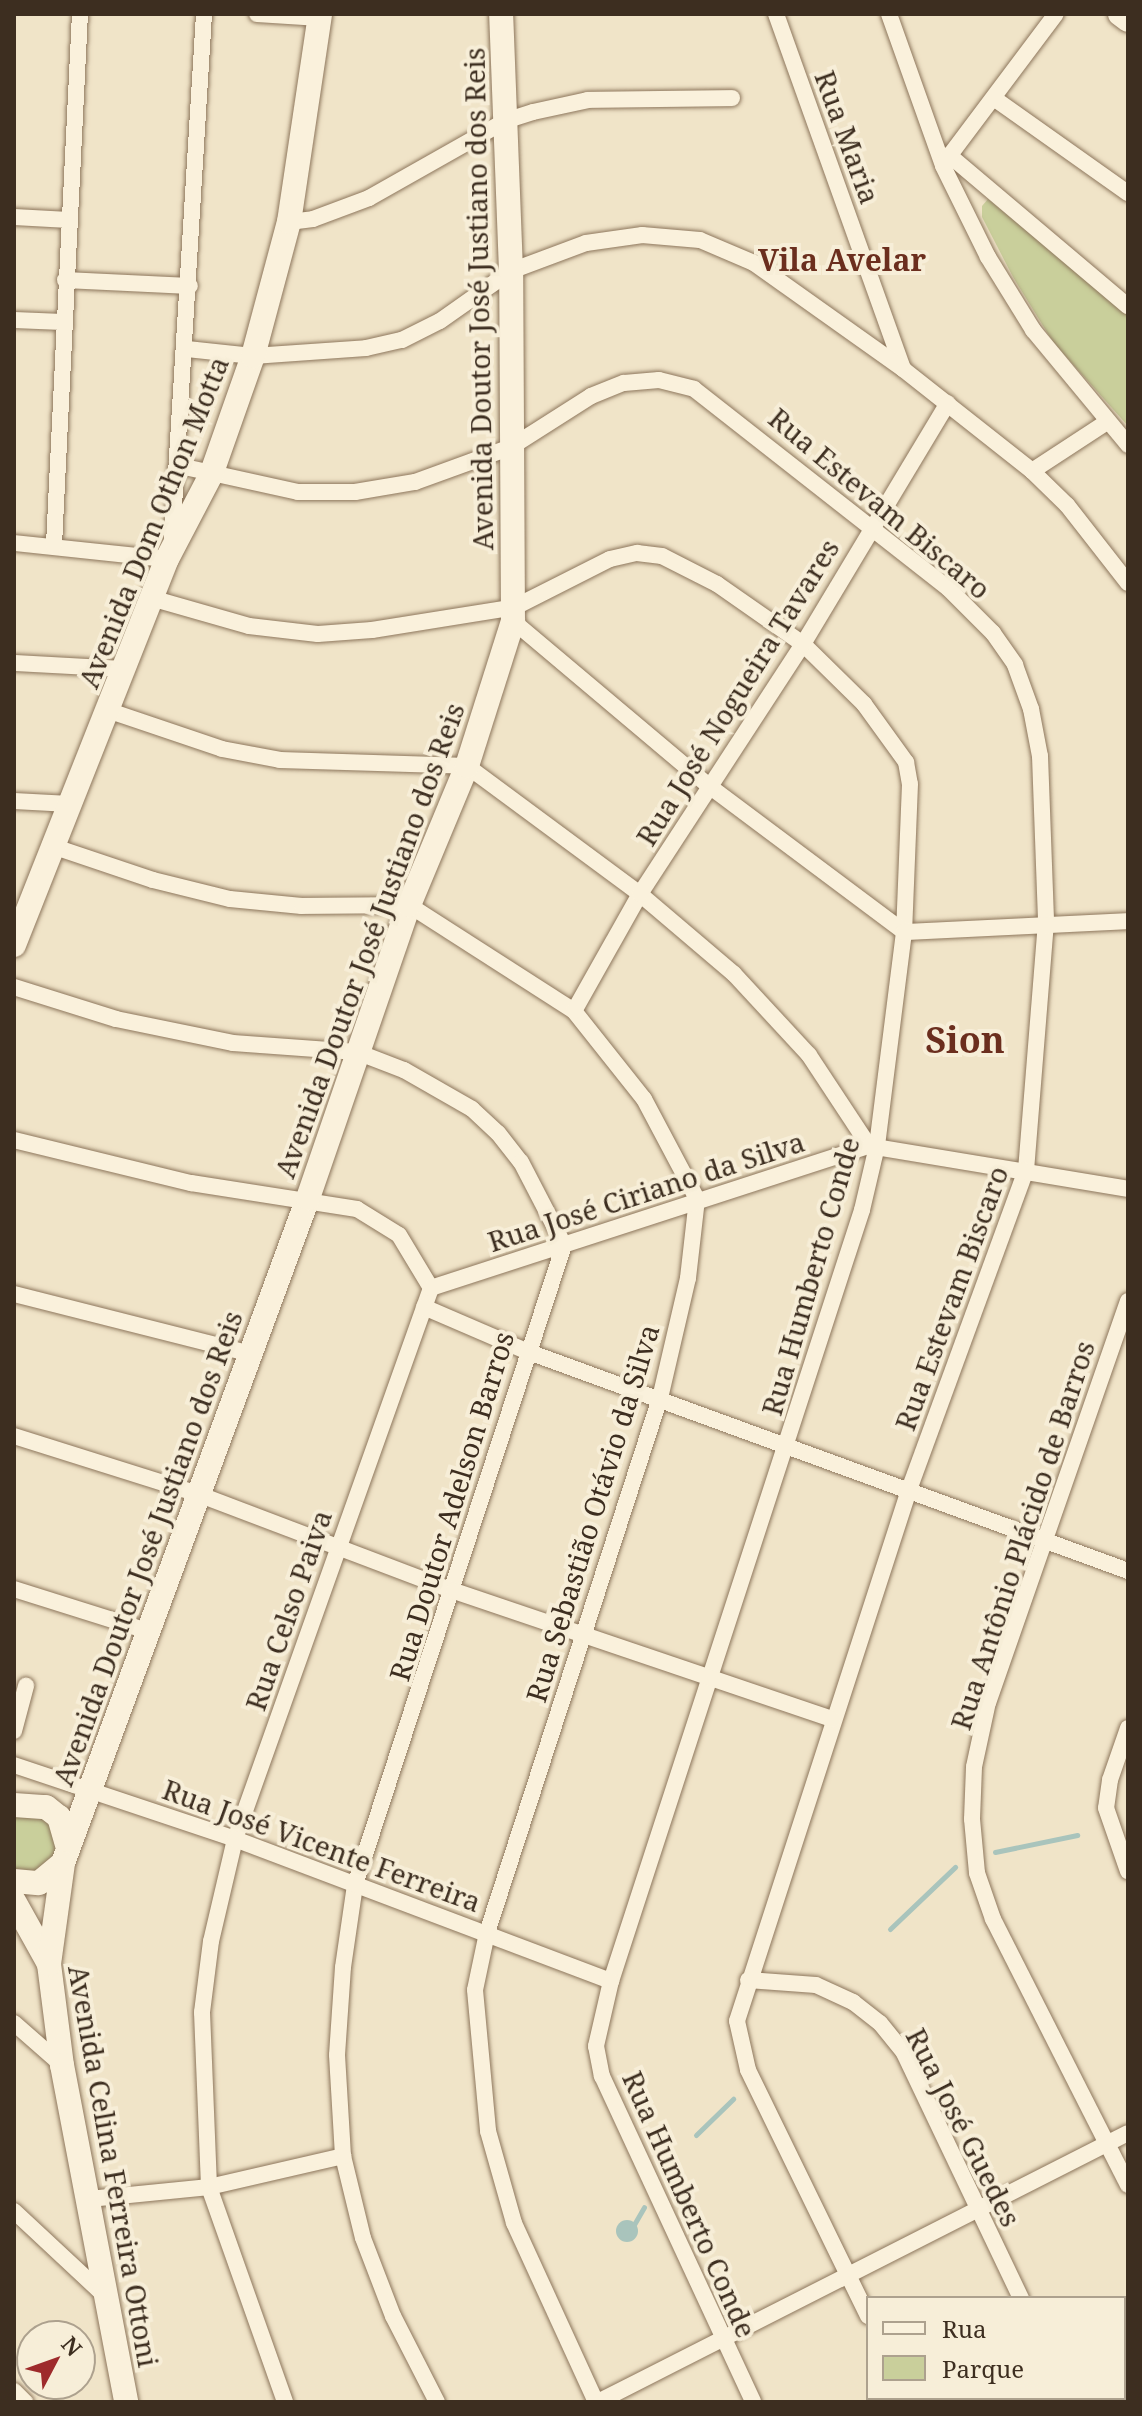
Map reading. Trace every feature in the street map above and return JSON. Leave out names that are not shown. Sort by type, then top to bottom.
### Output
[{"type":"main road","name":"Avenida Doutor José Justiano dos Reis","points":[[49,1964],[66,1856],[308,1198],[409,905],[467,766],[514,614],[511,271],[501,14]]},
{"type":"main road","points":[[1120,14],[1128,20]]},
{"type":"main road","name":"Avenida Dom Othon Motta","points":[[17,933],[55,847],[169,555],[211,475],[253,356],[289,222],[320,16]]},
{"type":"main road","points":[[14,1788],[46,1807],[63,1824],[66,1856],[39,1883],[14,1881]]},
{"type":"main road","points":[[14,1805],[46,1807]]},
{"type":"main road","name":"Avenida Celina Ferreira Ottoni","points":[[14,1901],[49,1964],[62,2065],[126,2402]]},
{"type":"street","points":[[54,545],[80,14]]},
{"type":"street","points":[[14,543],[169,555],[180,466],[204,14]]},
{"type":"street","points":[[257,14],[320,16]]},
{"type":"street","name":"Rua Maria","points":[[776,14],[903,369]]},
{"type":"street","points":[[889,14],[946,161],[988,257],[1033,330],[1128,445]]},
{"type":"street","points":[[946,161],[1056,14]]},
{"type":"street","points":[[289,222],[313,219],[369,198],[505,121],[588,100],[732,98]]},
{"type":"street","points":[[995,99],[1128,193]]},
{"type":"street","points":[[946,161],[1128,306]]},
{"type":"street","points":[[14,217],[69,220]]},
{"type":"street","points":[[187,349],[253,356],[366,348],[402,340],[440,321],[511,271],[586,243],[642,235],[700,240],[754,263],[948,403],[1032,471],[1067,505],[1128,583]]},
{"type":"street","points":[[65,280],[190,286]]},
{"type":"street","points":[[14,320],[63,322]]},
{"type":"street","name":"Rua Estevam Biscaro","points":[[180,466],[298,492],[355,492],[415,482],[511,447],[591,396],[624,383],[659,380],[694,389],[872,524],[948,588],[993,633],[1015,665],[1031,709],[1040,756],[1046,922],[1026,1170],[909,1490],[737,2021],[738,2043],[866,2312]]},
{"type":"street","name":"Rua José Nogueira Tavares","points":[[574,1011],[640,894],[803,644],[872,524],[948,403]]},
{"type":"street","points":[[1032,471],[1107,422]]},
{"type":"street","name":"Rua Humberto Conde","points":[[151,598],[249,626],[318,634],[372,630],[514,614],[610,559],[637,553],[662,556],[717,584],[803,644],[864,704],[906,762],[910,784],[904,932],[862,1210],[598,2026],[602,2076],[753,2402]]},
{"type":"street","points":[[514,614],[709,786],[904,932],[1046,922],[1128,921]]},
{"type":"street","points":[[14,663],[124,669]]},
{"type":"street","points":[[107,710],[222,749],[280,760],[467,766],[640,894],[776,1014],[873,1146],[1128,1189]]},
{"type":"street","points":[[14,801],[70,804]]},
{"type":"street","points":[[55,847],[153,880],[230,899],[302,906],[409,905],[574,1011],[644,1099],[697,1199]]},
{"type":"street","points":[[14,987],[116,1019],[233,1043],[357,1052],[404,1070],[472,1109],[489,1125],[521,1162],[564,1245]]},
{"type":"street","points":[[14,1140],[191,1183],[308,1198],[357,1209],[384,1222],[415,1255],[431,1288]]},
{"type":"street","name":"Rua José Ciriano da Silva","points":[[431,1288],[697,1199],[873,1146]]},
{"type":"street","name":"Rua Sebastião Otávio da Silva","points":[[597,2402],[514,2223],[488,2131],[475,1990],[487,1933],[660,1398],[688,1278],[697,1199]]},
{"type":"street","name":"Rua Doutor Adelson Barros","points":[[437,2402],[393,2316],[363,2238],[343,2156],[337,2055],[355,1885],[454,1591],[526,1351],[564,1245]]},
{"type":"street","name":"Rua Celso Paiva","points":[[285,2402],[209,2187],[202,2012],[211,1941],[235,1839],[431,1288]]},
{"type":"street","points":[[14,1294],[251,1354]]},
{"type":"street","name":"Rua Antônio Plácido de Barros","points":[[1128,1301],[988,1702],[974,1767],[972,1819],[977,1873],[993,1919],[1128,2185]]},
{"type":"street","points":[[424,1307],[526,1351],[1128,1571]]},
{"type":"street","points":[[14,1436],[198,1494],[454,1591],[833,1719]]},
{"type":"street","points":[[14,1589],[147,1631]]},
{"type":"street","points":[[14,1731],[26,1686]]},
{"type":"street","points":[[1128,1728],[1106,1808],[1128,1871]]},
{"type":"street","name":"Rua José Vicente Ferreira","points":[[14,1765],[235,1839],[611,1981]]},
{"type":"street","name":"Rua José Guedes","points":[[748,1980],[816,1985],[853,2002],[880,2023],[904,2053],[1020,2296]]},
{"type":"street","points":[[14,2023],[62,2065]]},
{"type":"street","points":[[597,2402],[1128,2133]]},
{"type":"street","points":[[89,2199],[209,2187],[343,2156]]},
{"type":"street","points":[[14,2211],[104,2295]]},
{"type":"street","points":[[14,2391],[25,2402]]},
{"type":"green space","points":[[988,199],[1128,314],[1128,426],[1053,342],[1013,277],[982,217],[982,206]]},
{"type":"green space","points":[[14,1812],[48,1820],[58,1836],[56,1856],[36,1875],[14,1875]]},
{"type":"water","points":[[627,2220],[635,2223],[638,2231],[635,2239],[627,2242],[619,2239],[616,2231],[619,2223]]},
{"type":"waterway","points":[[995,1852],[1077,1835]]},
{"type":"waterway","points":[[890,1929],[955,1867]]},
{"type":"waterway","points":[[696,2135],[733,2099]]},
{"type":"waterway","points":[[632,2228],[644,2207]]},
{"type":"district","name":"Vila Avelar","points":[[842,260]]},
{"type":"district","name":"Sion","points":[[965,1040]]}]
